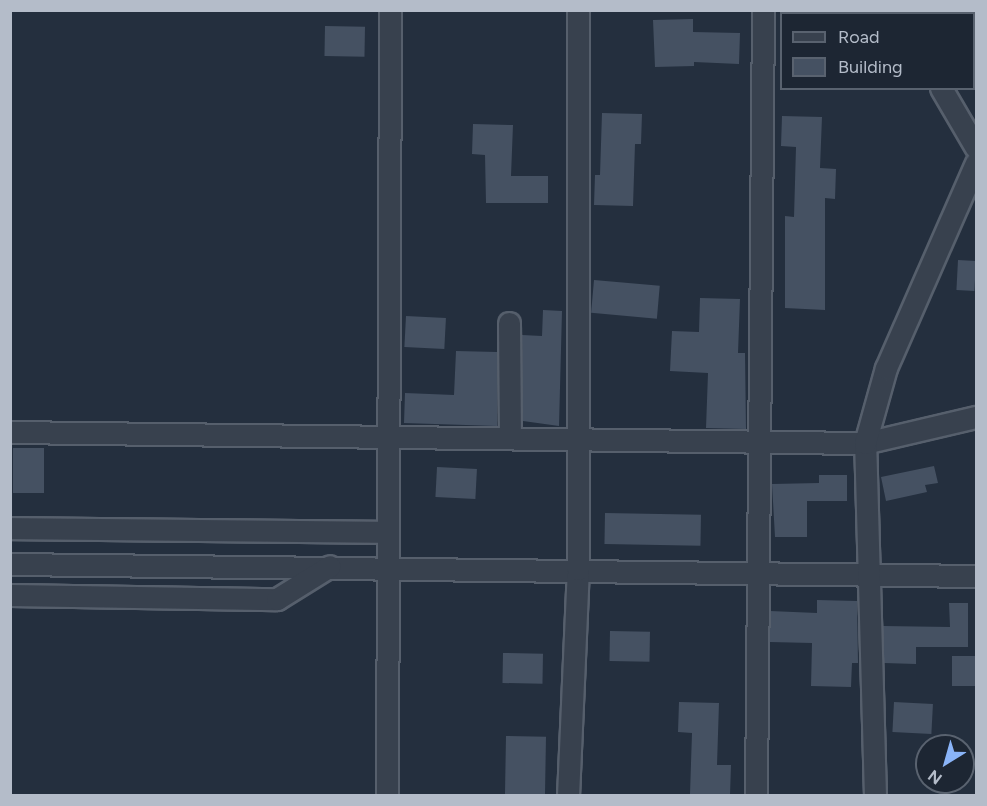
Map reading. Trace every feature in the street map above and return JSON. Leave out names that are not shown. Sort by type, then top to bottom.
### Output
[{"type":"street","points":[[387,795],[390,10]]},
{"type":"street","points":[[568,795],[578,569],[575,438],[578,10]]},
{"type":"street","points":[[756,795],[758,570],[756,440],[763,10]]},
{"type":"street","points":[[942,90],[976,148]]},
{"type":"street","points":[[875,795],[865,443],[886,368],[976,164]]},
{"type":"street","points":[[509,324],[510,437]]},
{"type":"street","points":[[10,432],[865,443],[976,417]]},
{"type":"street","points":[[10,528],[388,532]]},
{"type":"street","points":[[10,564],[758,570],[867,575],[976,576]]},
{"type":"street","points":[[10,595],[277,599],[331,566]]},
{"type":"building","points":[[693,19],[693,32],[740,33],[739,64],[694,62],[694,66],[655,67],[653,20]]},
{"type":"building","points":[[325,26],[365,27],[364,57],[324,56]]},
{"type":"building","points":[[602,113],[642,114],[641,144],[635,144],[633,206],[594,205],[595,175],[600,175]]},
{"type":"building","points":[[782,116],[822,117],[820,168],[836,169],[835,199],[825,198],[825,310],[785,308],[785,216],[794,217],[796,147],[781,146]]},
{"type":"building","points":[[473,124],[513,125],[511,176],[548,176],[548,203],[486,203],[485,155],[472,154]]},
{"type":"building","points":[[958,260],[976,261],[974,291],[956,290]]},
{"type":"building","points":[[594,280],[660,286],[657,319],[591,313]]},
{"type":"building","points":[[700,298],[740,299],[738,353],[745,353],[746,429],[706,428],[708,373],[670,371],[672,331],[699,332]]},
{"type":"building","points":[[543,310],[562,311],[559,426],[523,421],[522,335],[542,336]]},
{"type":"building","points":[[406,316],[446,318],[444,349],[404,347]]},
{"type":"building","points":[[456,351],[497,352],[497,426],[404,423],[405,393],[454,395]]},
{"type":"building","points":[[13,448],[44,448],[44,493],[13,493]]},
{"type":"building","points":[[934,466],[938,483],[925,485],[927,492],[886,501],[881,477]]},
{"type":"building","points":[[437,467],[477,469],[475,499],[435,497]]},
{"type":"building","points":[[819,475],[847,475],[847,501],[807,501],[807,537],[775,537],[772,484],[819,483]]},
{"type":"building","points":[[605,513],[701,515],[700,546],[604,544]]},
{"type":"building","points":[[817,600],[857,601],[858,663],[852,663],[851,687],[811,686],[812,643],[770,642],[770,611],[817,613]]},
{"type":"building","points":[[949,603],[968,603],[968,647],[916,647],[916,664],[884,663],[883,626],[950,627]]},
{"type":"building","points":[[610,631],[650,632],[649,662],[609,661]]},
{"type":"building","points":[[503,653],[543,654],[542,684],[502,683]]},
{"type":"building","points":[[952,656],[976,656],[976,686],[952,686]]},
{"type":"building","points":[[679,702],[719,703],[717,765],[731,765],[730,795],[690,794],[692,733],[678,732]]},
{"type":"building","points":[[894,702],[933,704],[931,734],[892,732]]},
{"type":"building","points":[[506,736],[546,737],[545,796],[505,795]]}]
